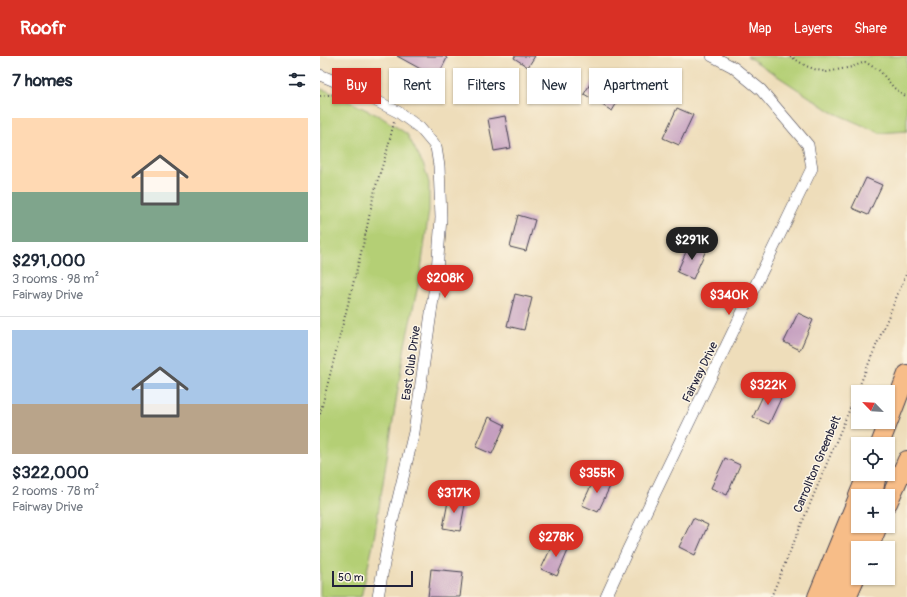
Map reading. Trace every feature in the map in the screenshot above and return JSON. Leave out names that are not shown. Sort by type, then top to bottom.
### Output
[{"type":"main road","points":[[883,437],[907,374]]},
{"type":"main road","points":[[894,489],[907,460]]},
{"type":"main road","points":[[817,597],[851,514]]},
{"type":"main road","points":[[832,597],[859,533]]},
{"type":"main road","points":[[847,597],[852,585]]},
{"type":"main road","points":[[852,597],[855,585]]},
{"type":"street","name":"Fairway Drive","points":[[606,597],[812,168],[808,145],[761,90],[733,67],[712,56]]},
{"type":"street","name":"East Club Drive","points":[[320,75],[351,88],[398,112],[420,128],[436,147],[439,166],[441,218],[437,272],[414,432],[389,536],[378,597]]},
{"type":"path","points":[[790,56],[811,68],[827,72],[852,67],[865,62],[880,71],[894,88],[907,97]]},
{"type":"path","points":[[320,96],[332,94]]},
{"type":"path","points":[[320,414],[364,241],[375,189],[394,122]]},
{"type":"path","name":"Carrollton Greenbelt","points":[[772,597],[907,272]]},
{"type":"green space","points":[[747,56],[907,56],[907,131],[880,133],[832,112]]},
{"type":"green space","points":[[320,89],[332,93],[332,104],[354,104],[381,117],[407,134],[424,166],[429,183],[429,210],[420,277],[405,345],[373,545],[361,597],[320,597]]},
{"type":"building","points":[[397,56],[444,56],[447,58],[442,68],[419,68]]},
{"type":"building","points":[[515,56],[535,56],[528,67],[514,58]]},
{"type":"building","points":[[589,86],[589,97],[584,94]]},
{"type":"building","points":[[600,104],[616,104],[612,111]]},
{"type":"building","points":[[677,108],[693,115],[679,145],[663,138]]},
{"type":"building","points":[[505,116],[511,148],[494,151],[488,119]]},
{"type":"building","points":[[866,178],[882,185],[868,215],[852,208]]},
{"type":"building","points":[[518,215],[535,220],[526,251],[510,247]]},
{"type":"building","points":[[690,243],[706,250],[693,279],[677,272]]},
{"type":"building","points":[[515,294],[532,298],[524,330],[507,326]]},
{"type":"building","points":[[798,313],[813,320],[800,350],[784,342]]},
{"type":"building","points":[[767,387],[783,394],[769,424],[753,417]]},
{"type":"building","points":[[489,417],[505,425],[492,454],[476,447]]},
{"type":"building","points":[[725,458],[740,465],[727,495],[711,488]]},
{"type":"building","points":[[596,475],[612,482],[598,512],[582,505]]},
{"type":"building","points":[[449,496],[466,499],[460,531],[443,528]]},
{"type":"building","points":[[693,518],[708,525],[695,555],[679,547]]},
{"type":"building","points":[[555,539],[570,546],[557,576],[541,569]]},
{"type":"building","points":[[431,569],[463,572],[460,597],[428,597]]}]
